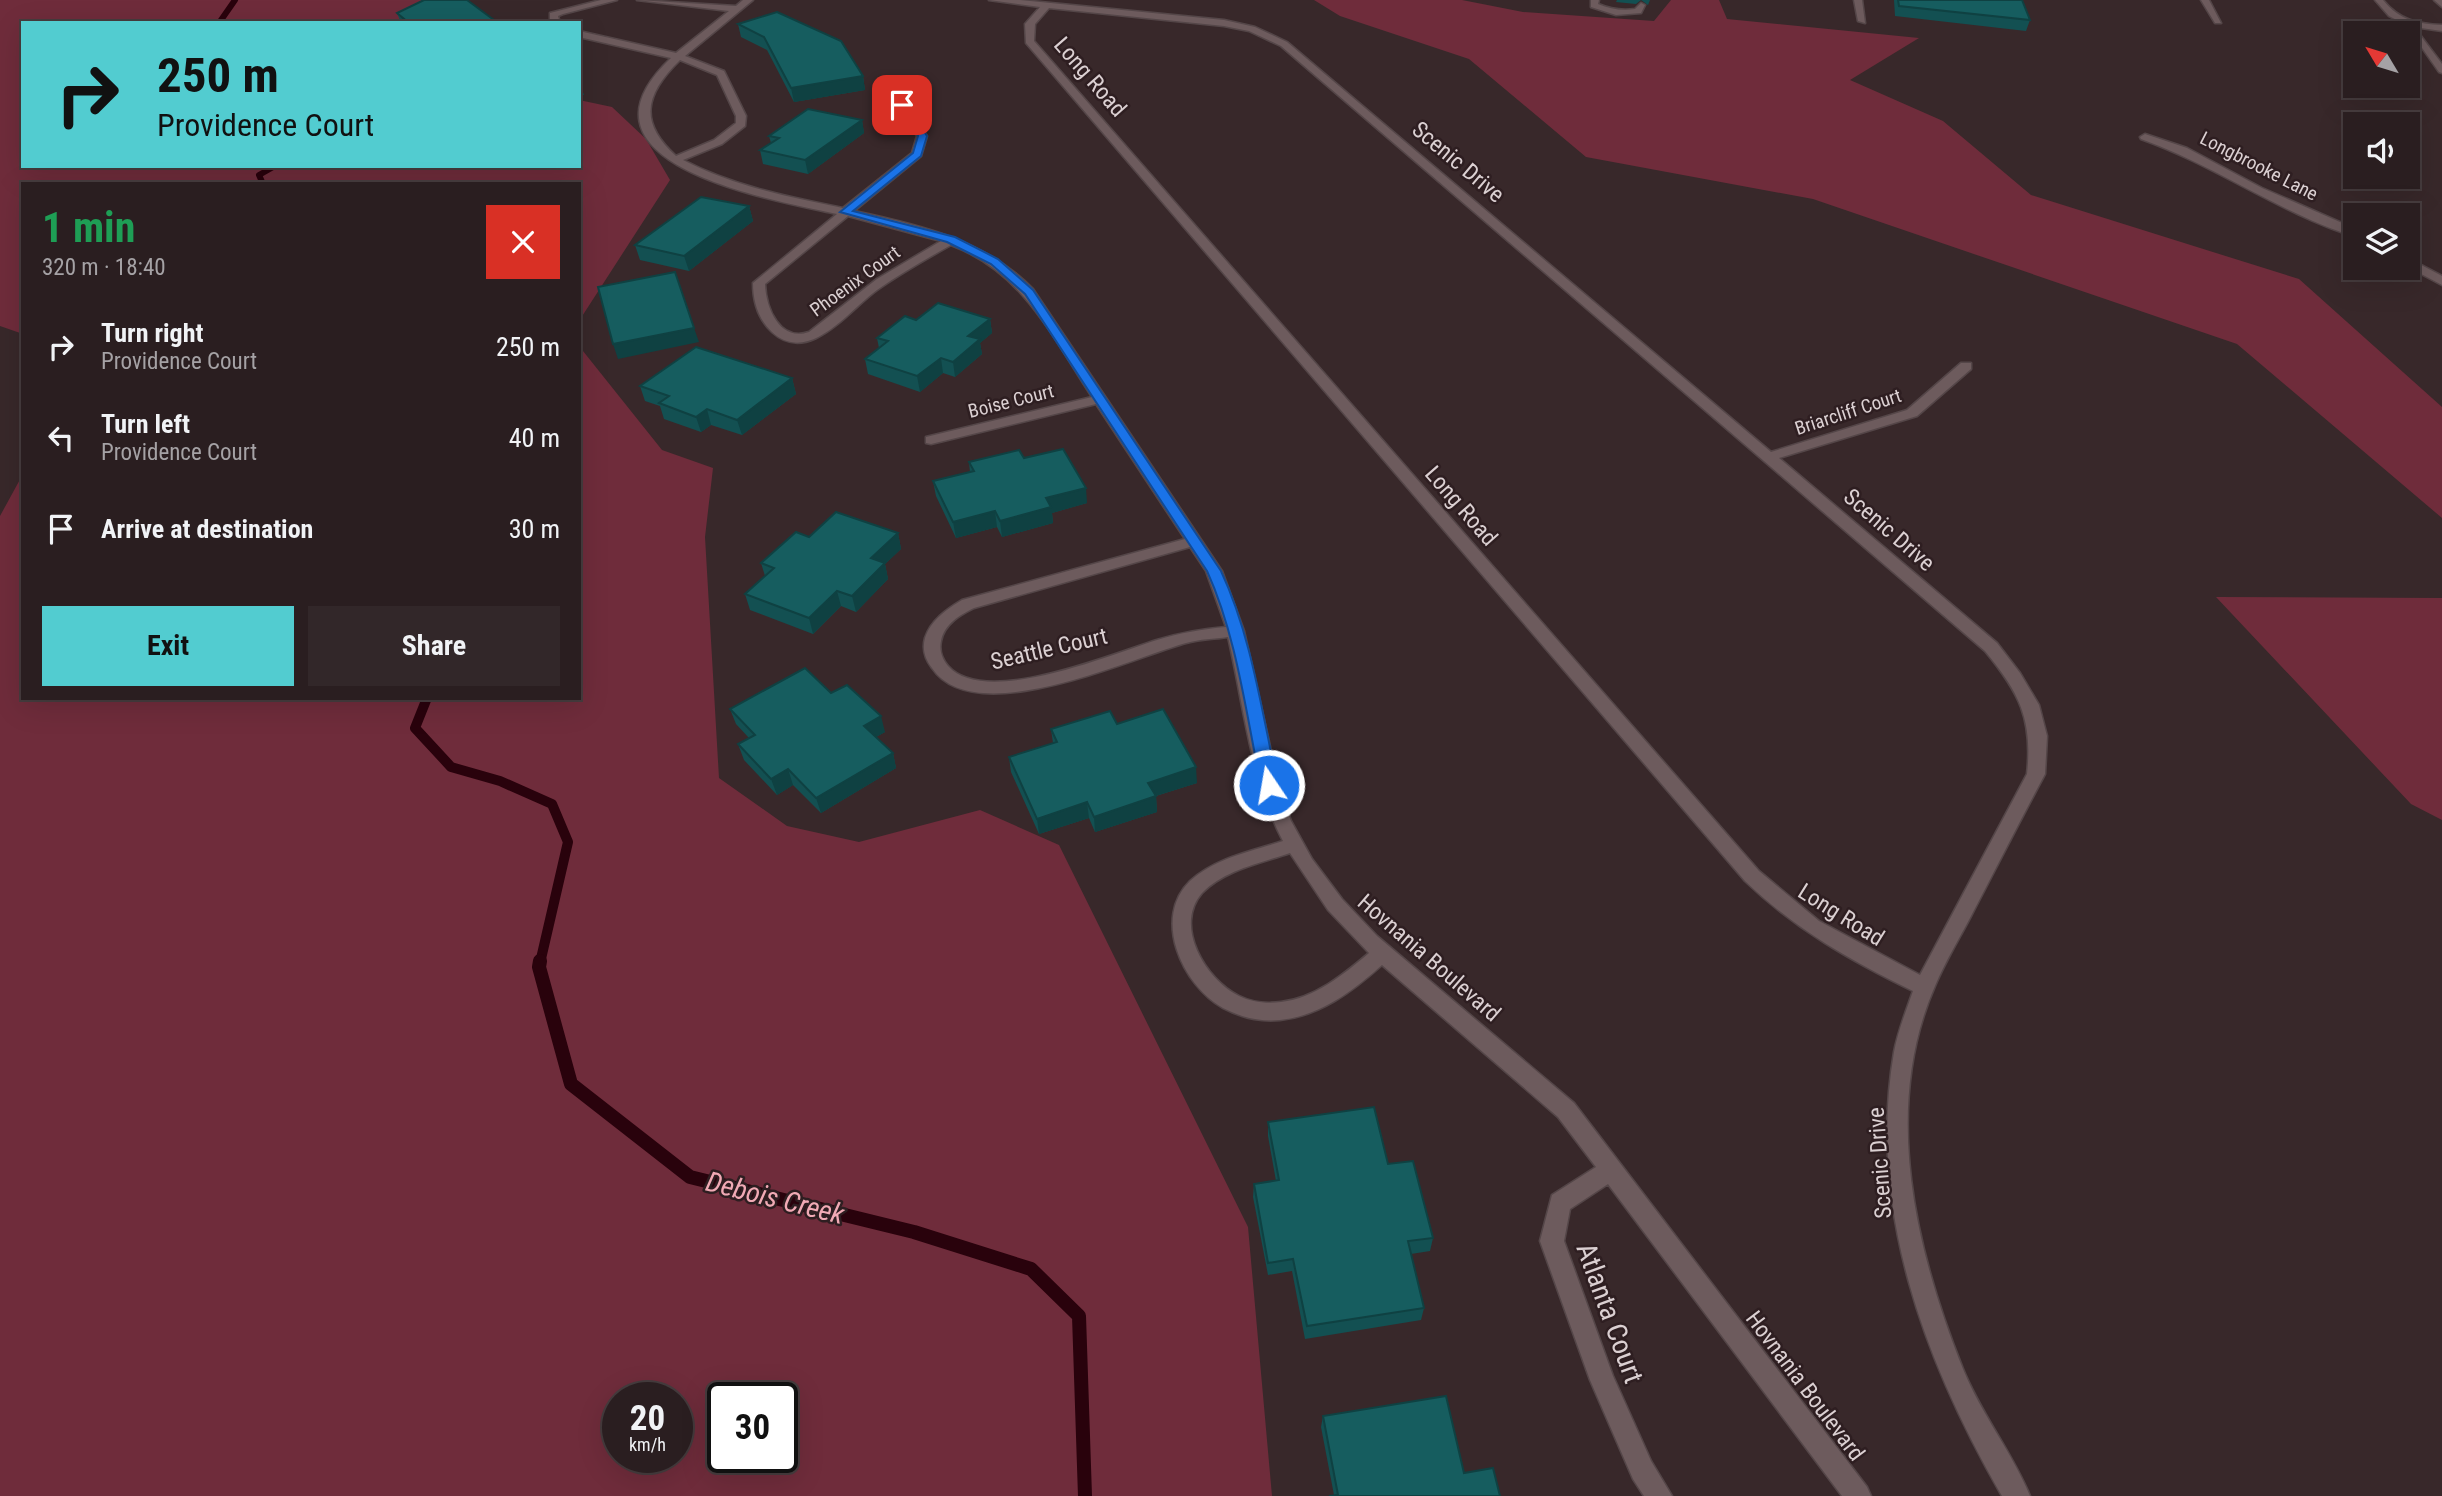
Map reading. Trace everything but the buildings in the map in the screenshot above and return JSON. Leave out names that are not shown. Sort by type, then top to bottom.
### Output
[{"type":"street","points":[[554,21],[553,15],[559,12],[613,0]]},
{"type":"street","points":[[641,0],[744,4]]},
{"type":"street","name":"Scenic Drive","points":[[993,0],[1224,23],[1277,39],[1991,648],[2013,672],[2037,718],[2041,745],[2036,774],[1924,987],[1909,1022],[1898,1091],[1897,1142],[1902,1205],[1917,1273],[1939,1338],[1968,1406],[2017,1496]]},
{"type":"street","name":"Hovnania Boulevard","points":[[744,4],[680,57],[652,88],[644,117],[653,140],[674,160],[727,184],[951,240],[994,261],[1029,292],[1194,541],[1223,591],[1236,631],[1269,785],[1292,845],[1311,876],[1342,914],[1382,954],[1525,1070],[1566,1110],[1858,1496]]},
{"type":"street","name":"Long Road","points":[[1046,6],[1030,24],[1029,41],[1752,876],[1782,905],[1818,933],[1924,987]]},
{"type":"street","points":[[581,34],[680,57],[721,73],[741,116],[741,124],[733,134],[674,160]]},
{"type":"street","points":[[845,212],[918,154],[922,136],[902,105]]},
{"type":"street","name":"Longbrooke Lane","points":[[2145,136],[2183,150],[2258,190],[2343,228]]},
{"type":"street","name":"Phoenix Court","points":[[845,212],[759,283],[757,294],[766,319],[775,330],[791,337],[812,336],[888,276],[951,240]]},
{"type":"street","points":[[2420,269],[2442,281]]},
{"type":"street","name":"Briarcliff Court","points":[[1768,457],[1912,413],[1966,366]]},
{"type":"street","name":"Boise Court","points":[[931,440],[1100,399]]},
{"type":"street","name":"Seattle Court","points":[[1194,541],[968,604],[943,621],[937,629],[931,646],[933,655],[944,673],[957,682],[994,687],[1052,676],[1192,635],[1236,631]]},
{"type":"street","points":[[1292,845],[1226,868],[1194,889],[1184,907],[1181,932],[1192,968],[1223,995],[1243,1008],[1279,1011],[1312,1004],[1344,985],[1382,954]]},
{"type":"street","name":"Atlanta Court","points":[[1612,1169],[1560,1203],[1552,1241],[1602,1380],[1642,1470],[1659,1496]]},
{"type":"lane","points":[[1595,0],[1594,5],[1601,9],[1618,12],[1638,11],[1641,5]]},
{"type":"lane","points":[[1858,0],[1861,21]]},
{"type":"lane","points":[[2205,0],[2218,21]]},
{"type":"lane","points":[[2379,0],[2387,11],[2402,21]]},
{"type":"lane","points":[[2438,0],[2442,5]]},
{"type":"lane","points":[[2420,27],[2442,29]]},
{"type":"lane","points":[[2420,41],[2442,70]]},
{"type":"shaded area","points":[[0,0],[441,0],[419,21],[21,21],[21,168],[581,168],[581,100],[612,107],[646,139],[670,180],[581,318],[581,182],[21,182],[21,333],[0,326]]},
{"type":"shaded area","points":[[1314,0],[1462,0],[1523,12],[1654,21],[1671,0],[1719,0],[1727,19],[1919,38],[1850,80],[1943,121],[2031,195],[2299,279],[2442,407],[2442,518],[2237,344],[1813,199],[1586,157],[1469,59],[1340,16]]},
{"type":"shaded area","points":[[581,349],[662,450],[713,468],[705,537],[719,778],[787,826],[859,842],[980,810],[1059,845],[1248,1227],[1272,1496],[0,1496],[0,516],[21,478],[21,700],[581,700]]},
{"type":"shaded area","points":[[2216,597],[2442,598],[2442,820],[2411,804]]},
{"type":"waterway","name":"Debois Creek","points":[[220,21],[235,0]]},
{"type":"waterway","name":"Debois Creek","points":[[262,182],[259,175],[271,168]]},
{"type":"waterway","name":"Debois Creek","points":[[426,700],[415,728],[451,767],[500,781],[552,804],[568,842],[540,963]]},
{"type":"waterway","name":"Debois Creek","points":[[540,961],[539,967],[571,1084],[690,1177],[914,1232],[1031,1269],[1079,1316],[1085,1496]]},
{"type":"route","points":[[902,105],[922,136],[918,154],[845,212],[923,231],[972,249],[1014,276],[1029,292],[1214,571],[1228,600],[1236,631],[1269,785]]}]
